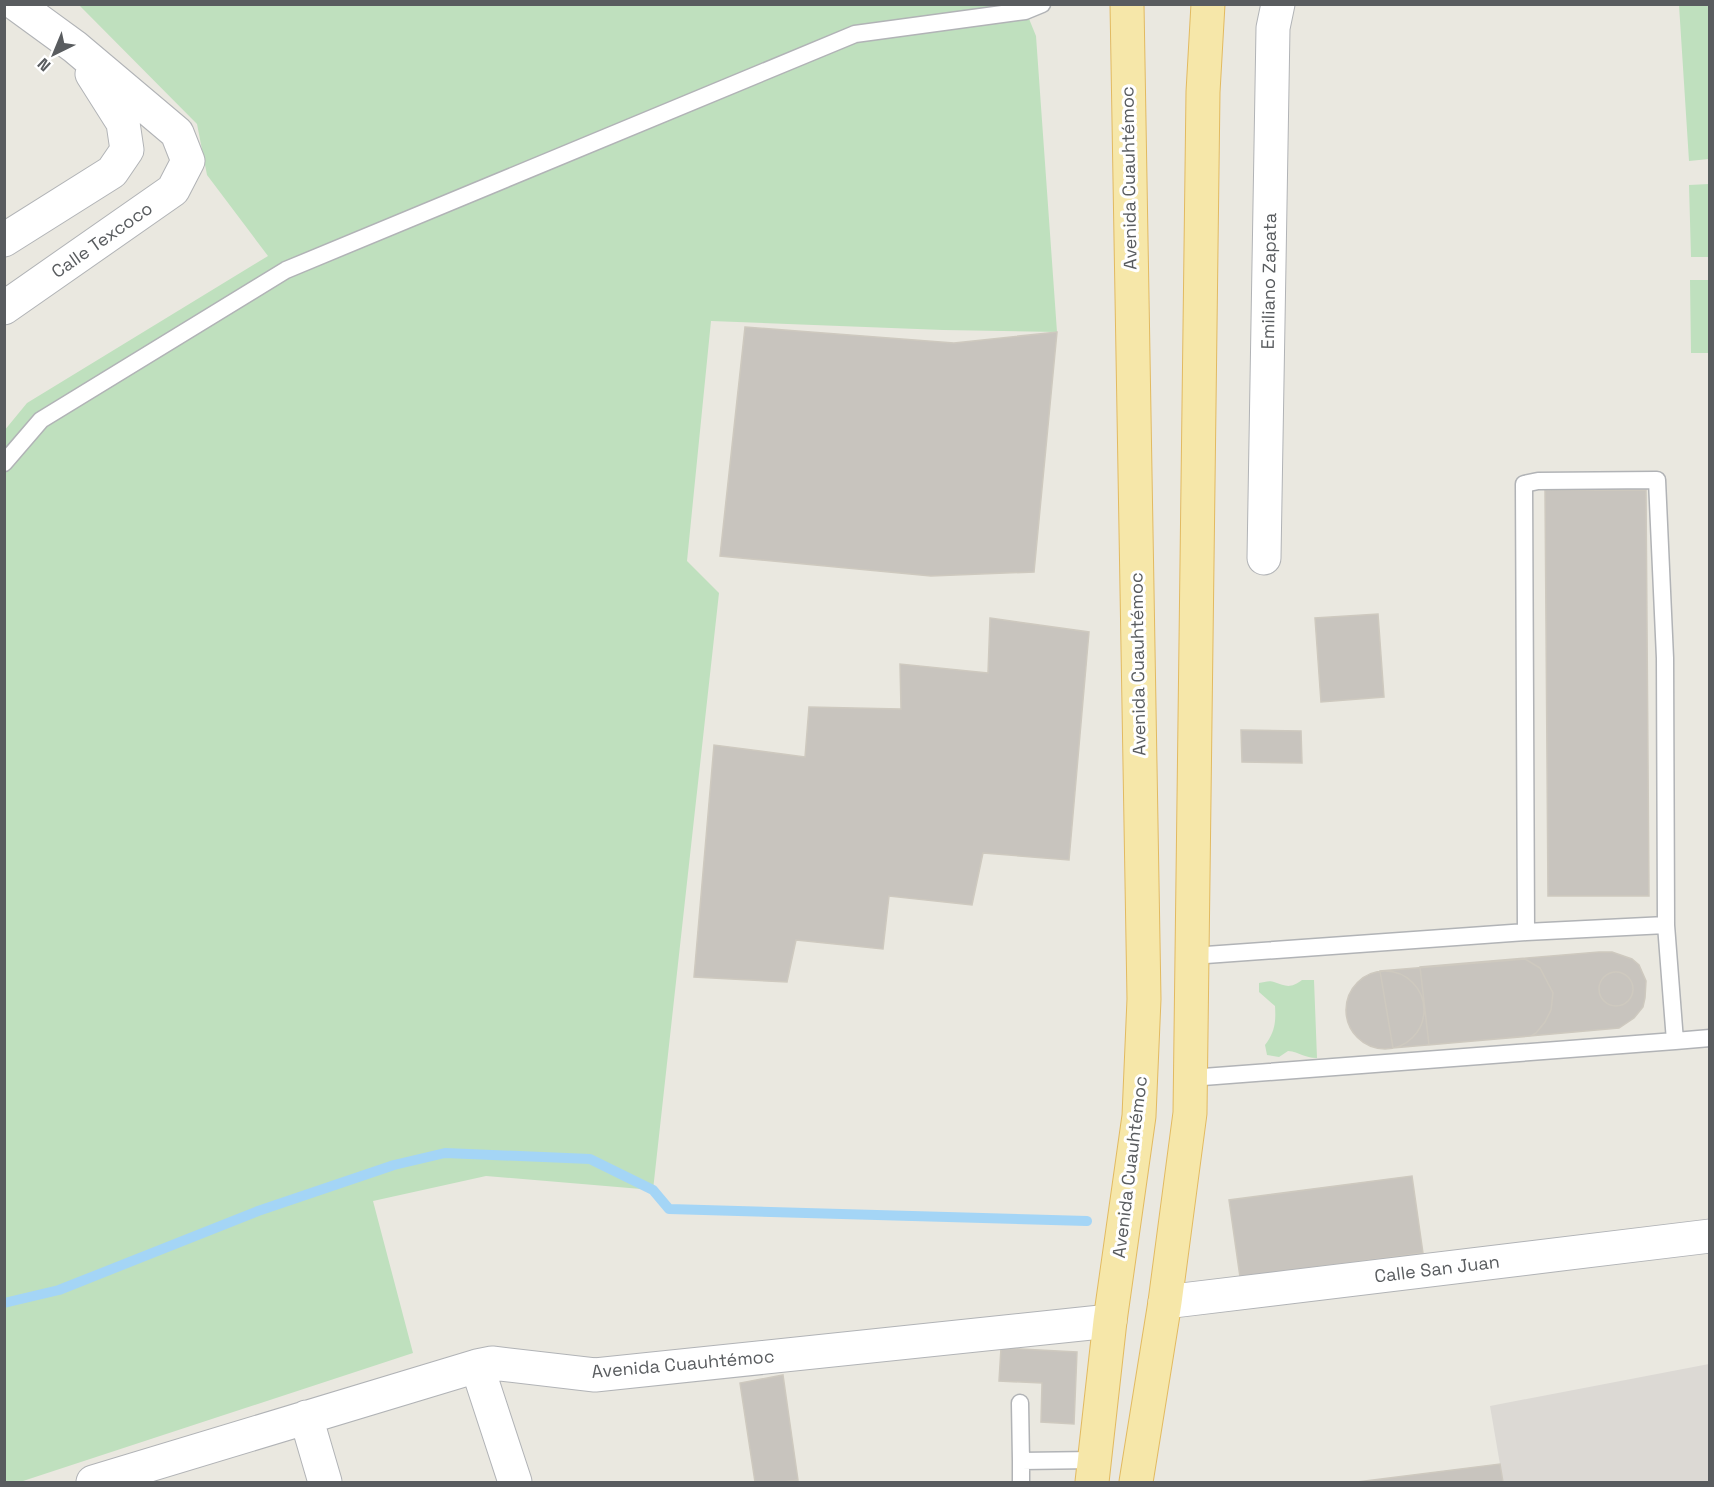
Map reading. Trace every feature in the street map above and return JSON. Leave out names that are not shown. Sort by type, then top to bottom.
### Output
[{"type":"main road","name":"Avenida Cuauhtémoc","points":[[1093,1472],[1110,1321],[1139,1116],[1144,999],[1127,4]]},
{"type":"main road","points":[[1136,1482],[1165,1302],[1190,1113],[1203,92],[1208,4]]},
{"type":"street","points":[[4,240],[112,172],[127,150],[123,123],[75,47],[16,4]]},
{"type":"street","name":"Emiliano Zapata","points":[[1264,558],[1273,28],[1278,4]]},
{"type":"street","name":"Calle Texcoco","points":[[4,308],[173,189],[188,161],[177,133],[75,47]]},
{"type":"street","name":"Calle San Juan","points":[[1165,1302],[1710,1236]]},
{"type":"street","name":"Avenida Cuauhtémoc","points":[[93,1482],[135,1476],[306,1417],[492,1363],[596,1375],[1110,1321]]},
{"type":"street","points":[[477,1366],[515,1482]]},
{"type":"street","points":[[306,1417],[326,1482]]},
{"type":"lane","points":[[4,463],[42,420],[286,270],[855,34],[1025,11],[1042,4]]},
{"type":"lane","points":[[1526,932],[1524,484],[1538,481],[1657,480],[1665,658],[1666,926],[1675,1041]]},
{"type":"lane","points":[[1192,956],[1526,932],[1666,926]]},
{"type":"lane","points":[[1190,1078],[1710,1038]]},
{"type":"lane","points":[[1020,1403],[1021,1482]]},
{"type":"lane","points":[[1021,1461],[1093,1472]]},
{"type":"shaded area","points":[[1709,1364],[1709,1482],[1503,1482],[1490,1406]]},
{"type":"green space","points":[[1023,4],[1036,36],[1057,332],[711,321],[687,561],[719,593],[653,1190],[486,1176],[373,1201],[413,1353],[20,1482],[4,1482],[4,431],[27,403],[268,256],[207,175],[197,124],[79,5]]},
{"type":"green space","points":[[1679,5],[1709,5],[1709,159],[1689,161]]},
{"type":"green space","points":[[1709,184],[1709,257],[1691,257],[1689,185]]},
{"type":"green space","points":[[1690,280],[1709,280],[1709,353],[1691,353]]},
{"type":"green space","points":[[1302,980],[1314,980],[1317,1058],[1288,1051],[1279,1057],[1267,1055],[1265,1045],[1274,1027],[1275,1006],[1259,992],[1259,983],[1271,981],[1288,986]]},
{"type":"building","points":[[745,327],[954,343],[1057,332],[1034,572],[931,576],[720,556]]},
{"type":"building","points":[[1545,490],[1646,490],[1649,896],[1548,896]]},
{"type":"building","points":[[1378,614],[1384,697],[1321,702],[1315,618]]},
{"type":"building","points":[[990,618],[1089,632],[1069,860],[983,853],[972,905],[889,896],[883,949],[796,940],[787,982],[694,977],[714,745],[805,757],[809,707],[901,709],[900,664],[988,673]]},
{"type":"building","points":[[1241,730],[1301,731],[1302,763],[1242,762]]},
{"type":"building","points":[[1612,952],[1632,959],[1639,965],[1646,981],[1643,1007],[1634,1018],[1619,1028],[1429,1045],[1420,967]]},
{"type":"building","points":[[1525,959],[1540,968],[1553,993],[1551,1010],[1536,1033],[1531,1036],[1393,1048],[1380,971]]},
{"type":"building","points":[[1377,971],[1393,971],[1407,977],[1418,988],[1424,1002],[1424,1018],[1418,1032],[1407,1043],[1393,1049],[1377,1049],[1363,1043],[1352,1032],[1346,1018],[1346,1002],[1352,988],[1363,977]]},
{"type":"building","points":[[1616,972],[1628,977],[1633,989],[1628,1001],[1616,1006],[1604,1001],[1599,989],[1604,977]]},
{"type":"building","points":[[1412,1176],[1423,1253],[1240,1277],[1229,1200]]},
{"type":"building","points":[[1001,1348],[1077,1352],[1074,1424],[1041,1422],[1042,1383],[999,1381]]},
{"type":"building","points":[[783,1375],[798,1480],[755,1482],[740,1383]]},
{"type":"building","points":[[1500,1464],[1503,1482],[1357,1482]]},
{"type":"waterway","points":[[4,1303],[59,1290],[258,1211],[394,1165],[445,1153],[590,1159],[653,1190],[669,1209],[1087,1221]]}]
